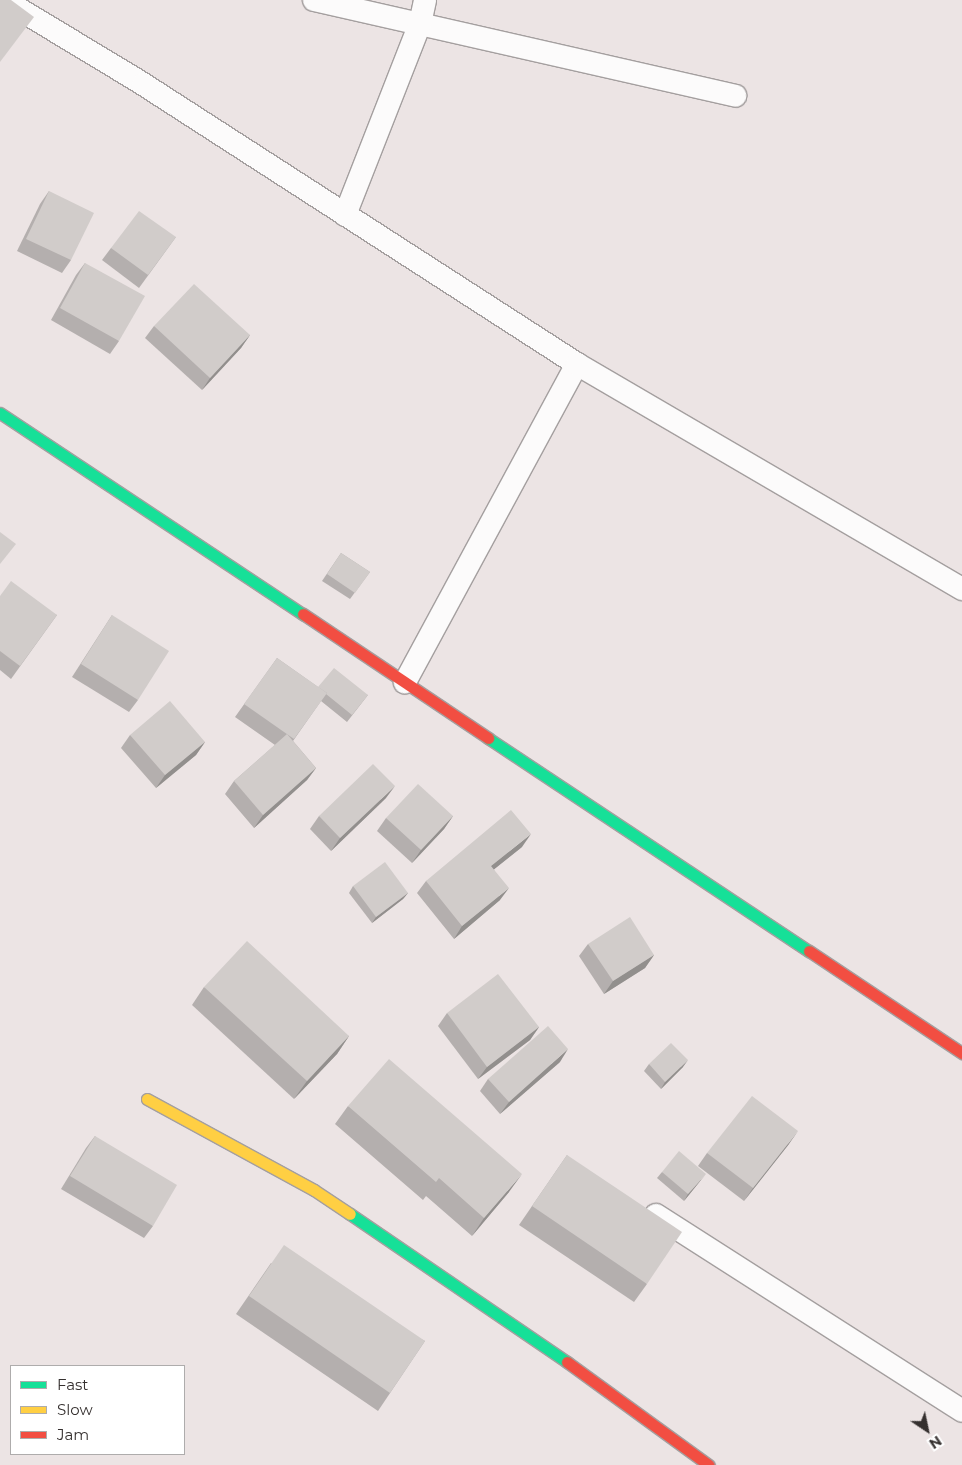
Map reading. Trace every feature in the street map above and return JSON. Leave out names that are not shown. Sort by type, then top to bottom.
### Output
[{"type":"main road","points":[[0,413],[962,1052]]},
{"type":"main road","points":[[147,1099],[314,1190],[589,1377],[709,1465]]},
{"type":"lane","points":[[4,0],[143,84],[577,364],[962,589]]},
{"type":"lane","points":[[314,0],[735,96]]},
{"type":"lane","points":[[345,215],[420,24],[425,0]]},
{"type":"lane","points":[[405,682],[577,364]]},
{"type":"lane","points":[[634,1201],[962,1411]]},
{"type":"building","points":[[0,0],[11,0],[34,17],[0,62]]},
{"type":"building","points":[[49,191],[94,213],[71,260],[26,239]]},
{"type":"building","points":[[139,211],[176,237],[148,275],[111,248]]},
{"type":"building","points":[[85,263],[145,296],[119,341],[60,308]]},
{"type":"building","points":[[194,284],[250,335],[210,378],[154,326]]},
{"type":"building","points":[[0,532],[16,544],[0,564]]},
{"type":"building","points":[[341,553],[370,572],[355,593],[327,574]]},
{"type":"building","points":[[11,581],[57,615],[20,666],[0,651],[0,596]]},
{"type":"building","points":[[112,615],[169,651],[138,700],[81,664]]},
{"type":"building","points":[[277,658],[327,693],[294,739],[244,704]]},
{"type":"building","points":[[334,668],[368,695],[352,715],[318,687]]},
{"type":"building","points":[[170,701],[205,742],[165,775],[130,735]]},
{"type":"building","points":[[287,734],[316,768],[263,815],[234,781]]},
{"type":"building","points":[[373,764],[395,786],[340,838],[319,816]]},
{"type":"building","points":[[418,784],[453,816],[421,850],[386,818]]},
{"type":"building","points":[[511,810],[531,834],[491,866],[509,888],[462,926],[426,881]]},
{"type":"building","points":[[385,862],[408,893],[376,917],[353,886]]},
{"type":"building","points":[[630,917],[654,955],[613,981],[588,944]]},
{"type":"building","points":[[247,941],[349,1036],[307,1081],[204,987]]},
{"type":"building","points":[[498,974],[539,1027],[487,1067],[447,1013]]},
{"type":"building","points":[[548,1026],[568,1049],[509,1102],[488,1079]]},
{"type":"building","points":[[671,1043],[688,1060],[665,1082],[649,1064]]},
{"type":"building","points":[[389,1059],[522,1174],[484,1218],[439,1178],[436,1182],[348,1106]]},
{"type":"building","points":[[752,1096],[798,1131],[753,1188],[707,1153]]},
{"type":"building","points":[[95,1136],[177,1185],[153,1226],[70,1176]]},
{"type":"building","points":[[679,1151],[706,1174],[688,1194],[662,1172]]},
{"type":"building","points":[[567,1155],[682,1232],[647,1284],[532,1206]]},
{"type":"building","points":[[284,1245],[425,1341],[390,1393],[249,1296]]},
{"type":"traffic: fast","points":[[0,413],[303,614]]},
{"type":"traffic: fast","points":[[488,738],[809,951]]},
{"type":"traffic: fast","points":[[350,1214],[567,1362]]},
{"type":"traffic: slow","points":[[147,1099],[314,1190],[350,1214]]},
{"type":"traffic: jam","points":[[303,614],[488,738]]},
{"type":"traffic: jam","points":[[809,951],[962,1053]]},
{"type":"traffic: jam","points":[[567,1362],[709,1465]]}]
